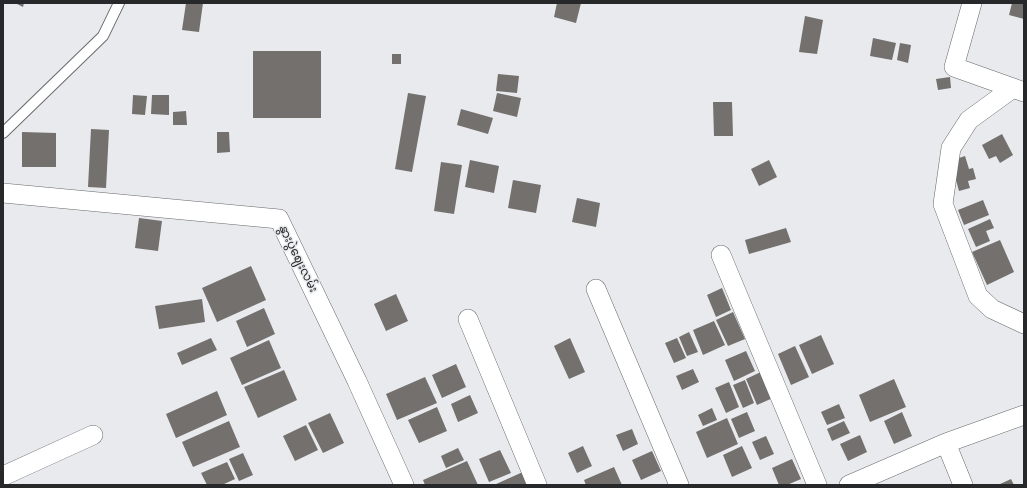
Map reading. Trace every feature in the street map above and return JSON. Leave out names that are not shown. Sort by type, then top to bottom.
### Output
[{"type":"street","points":[[972,3],[954,67],[1018,90]]},
{"type":"street","points":[[1018,90],[969,120],[951,148],[942,204],[978,296],[992,309],[1024,324]]},
{"type":"street","name":"နွားပွဲဈေးလမ်း","points":[[3,193],[279,219],[357,381],[404,485]]},
{"type":"street","points":[[721,255],[817,485]]},
{"type":"street","points":[[596,290],[679,485]]},
{"type":"street","points":[[468,319],[537,485]]},
{"type":"street","points":[[849,485],[946,443],[1024,415]]},
{"type":"street","points":[[3,476],[93,435]]},
{"type":"street","points":[[946,443],[962,485]]},
{"type":"lane","points":[[3,133],[103,36],[119,3]]},
{"type":"building","points":[[15,3],[24,3],[23,7]]},
{"type":"building","points":[[186,3],[203,3],[199,32],[182,30]]},
{"type":"building","points":[[557,3],[581,3],[576,23],[554,17]]},
{"type":"building","points":[[1012,3],[1024,3],[1024,19],[1009,15]]},
{"type":"building","points":[[805,16],[823,20],[817,54],[799,52]]},
{"type":"building","points":[[873,38],[896,43],[892,60],[870,56]]},
{"type":"building","points":[[900,43],[911,45],[908,63],[897,60]]},
{"type":"building","points":[[253,51],[321,51],[321,118],[253,118]]},
{"type":"building","points":[[392,54],[401,54],[401,64],[392,64]]},
{"type":"building","points":[[498,74],[519,76],[517,93],[496,91]]},
{"type":"building","points":[[950,77],[951,88],[938,90],[936,79]]},
{"type":"building","points":[[408,93],[426,96],[412,172],[395,169]]},
{"type":"building","points":[[497,93],[521,98],[517,117],[493,111]]},
{"type":"building","points":[[133,95],[147,96],[145,115],[132,114]]},
{"type":"building","points":[[152,95],[169,95],[169,115],[151,114]]},
{"type":"building","points":[[713,102],[732,102],[733,136],[714,136]]},
{"type":"building","points":[[461,109],[493,118],[488,134],[457,125]]},
{"type":"building","points":[[186,111],[187,125],[173,125],[173,112]]},
{"type":"building","points":[[91,129],[109,130],[106,188],[88,187]]},
{"type":"building","points":[[22,132],[56,133],[56,167],[22,167]]},
{"type":"building","points":[[217,132],[229,132],[230,152],[217,153]]},
{"type":"building","points":[[1002,134],[1013,155],[1000,163],[996,156],[989,159],[982,145]]},
{"type":"building","points":[[965,156],[969,169],[973,168],[976,179],[968,181],[970,188],[959,191],[954,173],[953,160]]},
{"type":"building","points":[[470,160],[499,166],[494,193],[465,187]]},
{"type":"building","points":[[769,160],[777,177],[759,186],[751,169]]},
{"type":"building","points":[[441,162],[462,165],[454,214],[434,211]]},
{"type":"building","points":[[513,180],[541,185],[536,213],[508,208]]},
{"type":"building","points":[[577,198],[600,203],[596,227],[572,222]]},
{"type":"building","points":[[983,200],[989,215],[964,225],[958,210]]},
{"type":"building","points":[[139,218],[162,221],[158,251],[135,248]]},
{"type":"building","points":[[990,219],[994,228],[986,231],[990,241],[976,247],[968,229]]},
{"type":"building","points":[[786,228],[791,242],[749,254],[745,240]]},
{"type":"building","points":[[1000,240],[1014,272],[987,285],[972,252]]},
{"type":"building","points":[[251,266],[266,300],[217,322],[202,288]]},
{"type":"building","points":[[722,288],[731,310],[716,317],[707,295]]},
{"type":"building","points":[[396,294],[408,321],[386,331],[374,304]]},
{"type":"building","points":[[202,299],[205,322],[159,329],[155,306]]},
{"type":"building","points":[[264,308],[275,334],[247,347],[236,321]]},
{"type":"building","points":[[733,312],[745,339],[728,346],[716,320]]},
{"type":"building","points":[[714,321],[725,345],[703,355],[693,330]]},
{"type":"building","points":[[689,332],[698,352],[687,356],[679,337]]},
{"type":"building","points":[[821,335],[834,364],[812,374],[799,345]]},
{"type":"building","points":[[211,338],[217,350],[182,365],[177,353]]},
{"type":"building","points":[[570,338],[585,372],[569,379],[554,346]]},
{"type":"building","points":[[677,338],[686,358],[674,363],[665,343]]},
{"type":"building","points":[[269,340],[281,368],[242,385],[230,358]]},
{"type":"building","points":[[795,346],[809,377],[791,385],[778,354]]},
{"type":"building","points":[[746,351],[755,371],[734,381],[725,360]]},
{"type":"building","points":[[456,364],[466,387],[442,398],[432,375]]},
{"type":"building","points":[[693,369],[699,382],[682,390],[676,376]]},
{"type":"building","points":[[284,370],[297,400],[258,418],[244,387]]},
{"type":"building","points":[[763,371],[775,397],[757,405],[746,379]]},
{"type":"building","points":[[425,377],[437,403],[397,420],[386,394]]},
{"type":"building","points":[[894,379],[906,407],[870,422],[859,395]]},
{"type":"building","points":[[745,380],[754,403],[743,408],[733,385]]},
{"type":"building","points":[[729,382],[739,407],[726,413],[715,388]]},
{"type":"building","points":[[217,391],[227,415],[176,438],[166,414]]},
{"type":"building","points":[[470,395],[478,413],[458,422],[451,404]]},
{"type":"building","points":[[839,404],[845,418],[827,425],[821,412]]},
{"type":"building","points":[[437,407],[447,431],[419,443],[408,420]]},
{"type":"building","points":[[712,408],[717,420],[703,426],[698,415]]},
{"type":"building","points":[[747,412],[755,431],[739,438],[731,419]]},
{"type":"building","points":[[902,412],[912,436],[894,444],[884,421]]},
{"type":"building","points":[[330,413],[344,443],[323,453],[308,423]]},
{"type":"building","points":[[727,418],[738,444],[707,458],[696,432]]},
{"type":"building","points":[[229,421],[240,447],[193,467],[182,442]]},
{"type":"building","points":[[844,421],[850,433],[832,441],[827,429]]},
{"type":"building","points":[[306,425],[318,450],[295,461],[283,436]]},
{"type":"building","points":[[632,429],[638,444],[623,451],[616,435]]},
{"type":"building","points":[[860,435],[867,452],[848,461],[840,444]]},
{"type":"building","points":[[766,436],[774,454],[760,460],[752,442]]},
{"type":"building","points":[[583,446],[592,466],[577,473],[568,453]]},
{"type":"building","points":[[742,446],[752,468],[732,477],[723,455]]},
{"type":"building","points":[[458,448],[464,460],[446,468],[441,456]]},
{"type":"building","points":[[500,450],[511,473],[489,482],[479,459]]},
{"type":"building","points":[[652,451],[661,471],[641,480],[632,460]]},
{"type":"building","points":[[243,453],[253,475],[239,481],[229,459]]},
{"type":"building","points":[[792,459],[801,479],[787,485],[779,485],[772,468]]},
{"type":"building","points":[[467,461],[478,485],[425,485],[423,480]]},
{"type":"building","points":[[227,462],[235,479],[222,485],[207,485],[201,473]]},
{"type":"building","points":[[614,467],[622,485],[586,485],[584,480]]},
{"type":"building","points":[[525,471],[531,485],[494,485]]},
{"type":"building","points":[[1011,479],[1014,485],[998,485]]}]
